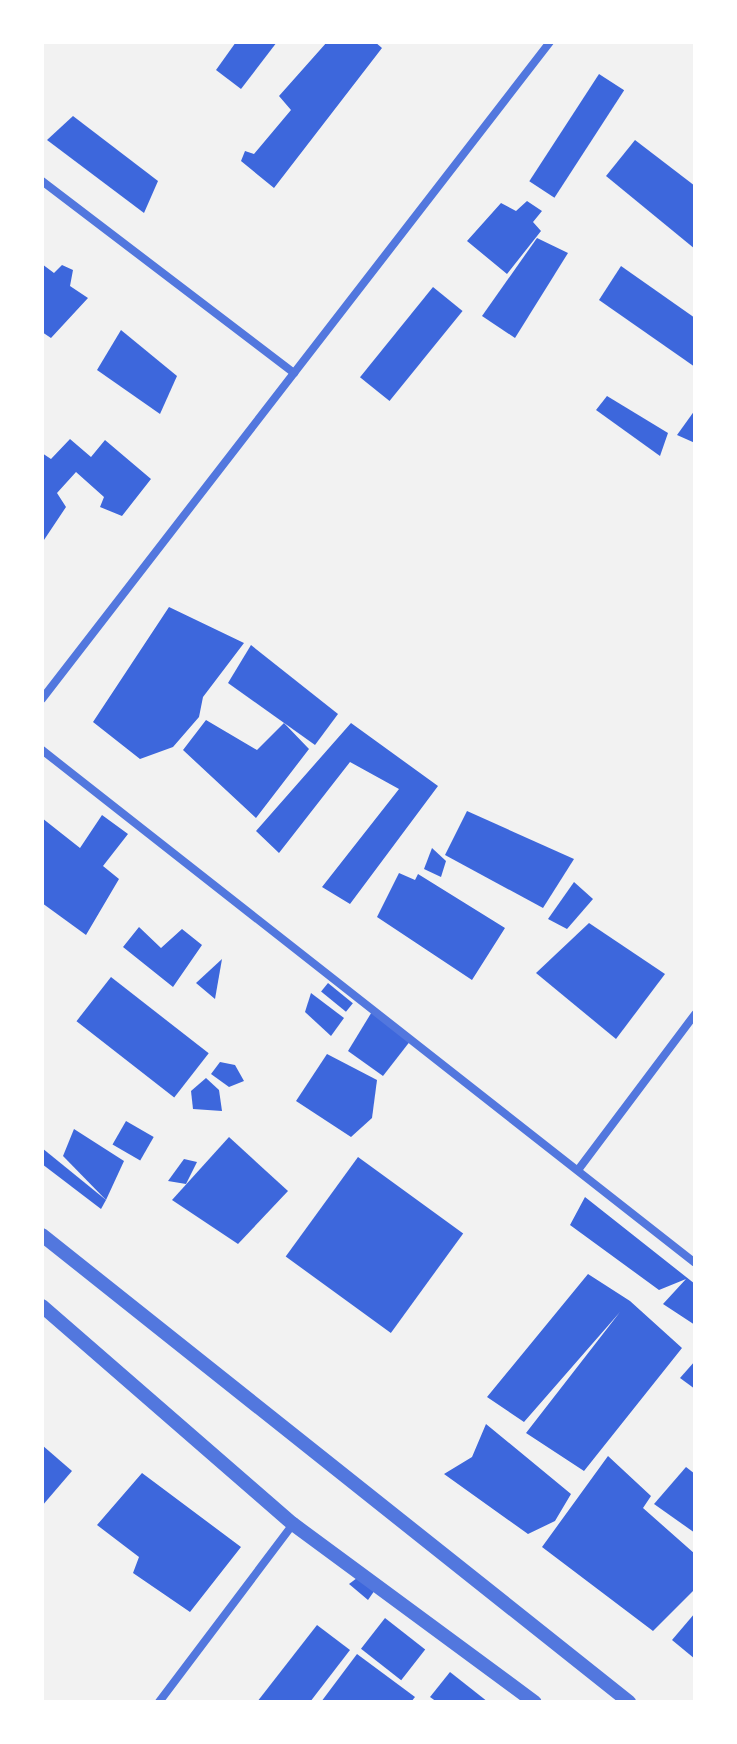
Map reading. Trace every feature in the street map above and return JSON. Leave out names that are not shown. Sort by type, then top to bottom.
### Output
[{"type":"street","points":[[42,699],[550,42]]},
{"type":"street","points":[[42,181],[294,373]]},
{"type":"street","points":[[42,750],[695,1263]]},
{"type":"street","points":[[578,1170],[695,1014]]},
{"type":"street","points":[[42,1235],[629,1702]]},
{"type":"street","points":[[42,1306],[293,1524],[534,1702]]},
{"type":"street","points":[[159,1702],[293,1524]]},
{"type":"building","points":[[236,42],[277,42],[241,89],[216,70]]},
{"type":"building","points":[[327,42],[375,42],[382,48],[274,188],[241,161],[245,151],[254,154],[291,110],[279,96]]},
{"type":"building","points":[[599,74],[624,90],[554,198],[529,181]]},
{"type":"building","points":[[73,116],[158,181],[144,213],[47,140]]},
{"type":"building","points":[[635,140],[695,186],[695,249],[606,176]]},
{"type":"building","points":[[527,201],[542,211],[533,222],[541,231],[507,274],[467,241],[501,203],[516,211]]},
{"type":"building","points":[[537,238],[568,253],[515,338],[482,316]]},
{"type":"building","points":[[42,264],[54,273],[62,265],[73,270],[70,286],[88,298],[51,338],[42,332]]},
{"type":"building","points":[[621,266],[695,318],[695,367],[599,300]]},
{"type":"building","points":[[433,287],[463,311],[390,401],[360,377]]},
{"type":"building","points":[[121,330],[177,376],[160,414],[97,370]]},
{"type":"building","points":[[607,396],[668,433],[660,456],[596,410]]},
{"type":"building","points":[[695,410],[695,443],[677,435]]},
{"type":"building","points":[[70,439],[91,457],[105,440],[151,479],[122,516],[100,507],[104,497],[76,472],[57,493],[66,507],[42,543],[42,453],[51,459]]},
{"type":"building","points":[[169,607],[244,643],[203,697],[199,717],[173,747],[140,759],[93,722]]},
{"type":"building","points":[[251,645],[338,714],[315,745],[228,683]]},
{"type":"building","points":[[206,720],[257,750],[284,723],[309,749],[256,818],[183,750]]},
{"type":"building","points":[[351,723],[438,786],[350,904],[322,887],[399,789],[350,762],[279,853],[256,831]]},
{"type":"building","points":[[467,811],[574,859],[543,908],[445,855]]},
{"type":"building","points":[[102,815],[128,834],[103,866],[119,879],[86,935],[42,903],[42,818],[80,848]]},
{"type":"building","points":[[432,848],[446,861],[441,877],[424,869]]},
{"type":"building","points":[[399,873],[415,880],[418,874],[505,928],[472,980],[377,917]]},
{"type":"building","points":[[574,882],[593,899],[567,929],[548,919]]},
{"type":"building","points":[[589,923],[665,974],[616,1039],[536,973]]},
{"type":"building","points":[[139,927],[161,948],[182,929],[202,945],[173,987],[123,947]]},
{"type":"building","points":[[222,959],[215,999],[196,983]]},
{"type":"building","points":[[111,977],[209,1053],[174,1097],[77,1021]]},
{"type":"building","points":[[328,983],[353,1003],[346,1012],[321,992]]},
{"type":"building","points":[[311,993],[344,1018],[331,1036],[305,1012]]},
{"type":"building","points":[[373,1010],[411,1040],[383,1076],[348,1051]]},
{"type":"building","points":[[327,1054],[377,1080],[372,1118],[351,1137],[296,1101]]},
{"type":"building","points":[[220,1062],[235,1065],[244,1081],[229,1087],[211,1074]]},
{"type":"building","points":[[206,1078],[219,1090],[222,1111],[193,1109],[191,1091]]},
{"type":"building","points":[[126,1121],[154,1137],[140,1160],[112,1144]]},
{"type":"building","points":[[74,1129],[124,1161],[106,1200],[63,1156]]},
{"type":"building","points":[[229,1137],[288,1191],[238,1244],[172,1200]]},
{"type":"building","points":[[42,1148],[106,1200],[101,1209],[42,1164]]},
{"type":"building","points":[[358,1157],[463,1233],[391,1333],[286,1257]]},
{"type":"building","points":[[184,1159],[197,1162],[186,1184],[168,1181]]},
{"type":"building","points":[[585,1197],[695,1284],[695,1325],[663,1304],[686,1279],[659,1290],[570,1225]]},
{"type":"building","points":[[588,1274],[630,1301],[682,1348],[584,1471],[526,1433],[620,1312],[524,1422],[487,1397]]},
{"type":"building","points":[[695,1361],[695,1389],[680,1378]]},
{"type":"building","points":[[486,1424],[571,1494],[555,1521],[528,1534],[444,1474],[472,1457]]},
{"type":"building","points":[[42,1445],[72,1471],[42,1506]]},
{"type":"building","points":[[608,1456],[651,1496],[643,1508],[695,1554],[695,1589],[653,1631],[542,1547]]},
{"type":"building","points":[[686,1467],[695,1474],[695,1533],[654,1504]]},
{"type":"building","points":[[142,1473],[241,1547],[190,1612],[133,1573],[139,1557],[97,1525]]},
{"type":"building","points":[[357,1578],[377,1587],[368,1600],[349,1584]]},
{"type":"building","points":[[695,1613],[695,1659],[672,1640]]},
{"type":"building","points":[[385,1618],[425,1649],[401,1680],[361,1649]]},
{"type":"building","points":[[317,1625],[350,1650],[310,1702],[257,1702]]},
{"type":"building","points":[[357,1654],[415,1697],[411,1702],[321,1702]]},
{"type":"building","points":[[450,1672],[488,1702],[437,1702],[430,1697]]}]
